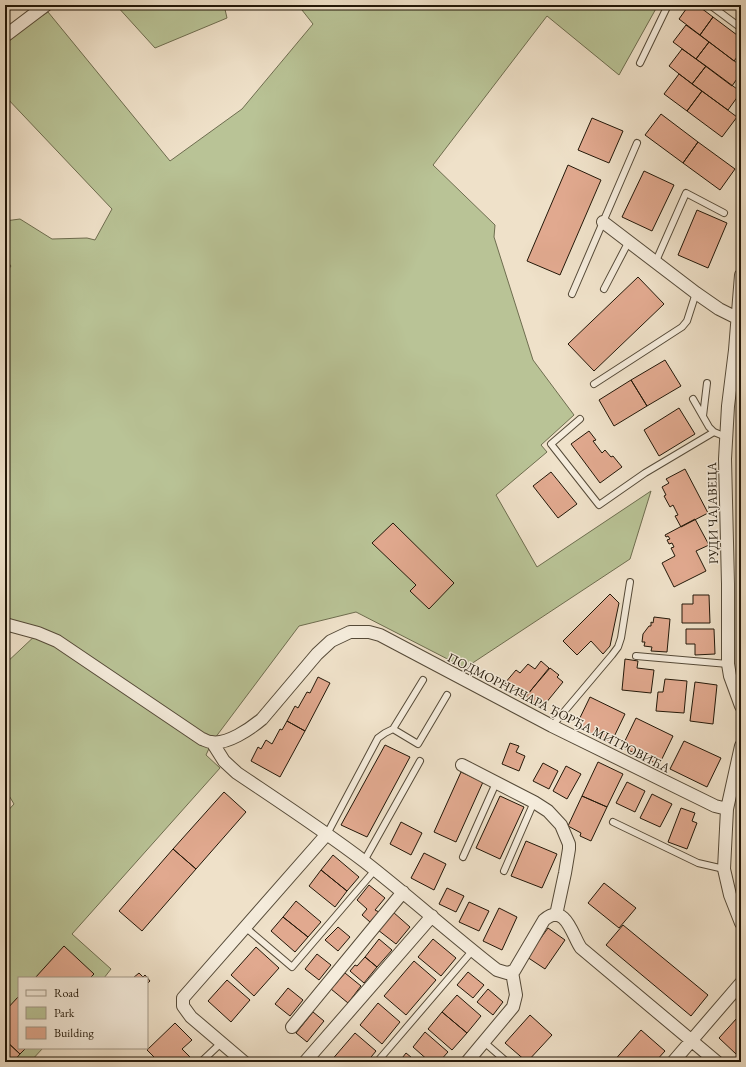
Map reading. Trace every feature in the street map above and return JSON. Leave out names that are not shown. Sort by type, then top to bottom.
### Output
[{"type":"street","points":[[5,36],[46,5]]},
{"type":"street","points":[[603,222],[718,309],[737,318]]},
{"type":"street","name":"РУДИ ЧАЈАВЕЦА","points":[[741,275],[726,437],[725,479],[728,584],[728,664],[730,676],[741,706]]},
{"type":"street","points":[[5,624],[38,633],[57,641],[202,739],[212,742],[221,758],[236,774],[327,834],[364,861],[497,970],[503,973],[512,972],[517,968],[544,920],[556,915]]},
{"type":"street","name":"ПОДМОРНИЧАРА ЂОРЂА МИТРОВИЋА","points":[[212,742],[223,741],[242,734],[262,719],[317,654],[331,641],[350,632],[369,632],[380,635],[552,726],[715,806],[727,809]]},
{"type":"street","points":[[741,746],[727,809],[724,869],[730,895],[741,923]]},
{"type":"street","points":[[462,765],[534,802],[557,820],[565,833],[569,844],[565,873],[556,915]]},
{"type":"street","points":[[244,1062],[191,1017],[183,1006],[183,998],[327,834]]},
{"type":"street","points":[[292,1027],[403,892]]},
{"type":"street","points":[[556,915],[570,925],[581,948],[717,1062]]},
{"type":"street","points":[[305,1062],[432,916]]},
{"type":"street","points":[[467,1062],[513,1007],[516,989],[512,972]]},
{"type":"street","points":[[673,1062],[741,983]]},
{"type":"lane","points":[[640,62],[668,5]]},
{"type":"lane","points":[[710,5],[741,28]]},
{"type":"lane","points":[[572,294],[637,143]]},
{"type":"lane","points":[[656,262],[686,193],[724,213]]},
{"type":"lane","points":[[604,290],[629,241]]},
{"type":"lane","points":[[594,384],[682,327],[687,321],[696,293]]},
{"type":"lane","points":[[703,416],[707,383]]},
{"type":"lane","points":[[693,399],[709,427],[714,432],[726,437]]},
{"type":"lane","points":[[580,419],[551,444],[599,505],[645,473],[714,432]]},
{"type":"lane","points":[[552,726],[618,647],[621,638],[630,582]]},
{"type":"lane","points":[[636,656],[728,664]]},
{"type":"lane","points":[[327,834],[378,738],[385,732],[393,729],[423,680]]},
{"type":"lane","points":[[393,729],[418,744],[447,695]]},
{"type":"lane","points":[[364,861],[420,761]]},
{"type":"lane","points":[[463,857],[496,782]]},
{"type":"lane","points":[[504,871],[534,802]]},
{"type":"lane","points":[[613,822],[698,863],[724,869]]},
{"type":"lane","points":[[245,927],[292,967],[375,870]]},
{"type":"lane","points":[[378,1062],[473,950]]},
{"type":"lane","points":[[484,1042],[507,1062]]},
{"type":"lane","points":[[202,1062],[221,1043]]},
{"type":"green space","points":[[116,5],[224,5],[227,18],[155,48]]},
{"type":"green space","points":[[298,5],[658,5],[619,75],[547,16],[433,165],[495,225],[494,237],[533,360],[574,415],[541,445],[547,452],[496,495],[537,567],[651,491],[630,559],[465,668],[356,612],[299,626],[212,742],[206,755],[220,768],[72,934],[111,969],[105,977],[18,977],[18,1049],[42,1049],[30,1062],[5,1062],[5,814],[14,804],[5,789],[5,664],[38,633],[5,626],[5,274],[11,266],[5,259],[5,221],[20,219],[52,239],[87,238],[95,240],[112,209],[5,96],[5,40],[48,12],[170,161],[242,109],[313,24]]},
{"type":"building","points":[[689,5],[697,5],[713,17],[700,35],[679,19]]},
{"type":"building","points":[[713,17],[741,38],[741,52],[734,61],[700,35]]},
{"type":"building","points":[[686,25],[709,42],[696,59],[673,42]]},
{"type":"building","points":[[709,42],[741,66],[741,73],[732,86],[696,59]]},
{"type":"building","points":[[682,49],[706,66],[692,84],[669,66]]},
{"type":"building","points":[[706,66],[741,92],[728,110],[692,84]]},
{"type":"building","points":[[679,74],[702,91],[687,111],[664,94]]},
{"type":"building","points":[[702,91],[737,117],[722,137],[687,111]]},
{"type":"building","points":[[661,114],[698,142],[683,163],[645,135]]},
{"type":"building","points":[[592,118],[623,131],[609,163],[578,150]]},
{"type":"building","points":[[698,142],[735,169],[720,190],[683,163]]},
{"type":"building","points":[[568,165],[601,180],[560,275],[527,261]]},
{"type":"building","points":[[644,171],[674,185],[652,231],[622,217]]},
{"type":"building","points":[[697,210],[727,223],[708,268],[678,255]]},
{"type":"building","points":[[638,277],[664,304],[594,371],[568,344]]},
{"type":"building","points":[[665,360],[681,386],[647,406],[631,380]]},
{"type":"building","points":[[631,380],[647,406],[614,426],[599,400]]},
{"type":"building","points":[[679,408],[695,434],[659,456],[644,430]]},
{"type":"building","points":[[589,431],[596,440],[593,441],[602,453],[605,450],[611,457],[613,456],[622,467],[600,483],[571,444]]},
{"type":"building","points":[[685,469],[708,513],[681,527],[675,516],[678,515],[673,505],[670,507],[664,496],[666,495],[662,487],[669,483],[666,479]]},
{"type":"building","points":[[551,472],[577,504],[558,518],[533,486]]},
{"type":"building","points":[[695,519],[709,545],[696,551],[706,571],[674,587],[662,563],[675,556],[671,548],[674,547],[672,543],[669,544],[667,540],[670,539],[665,535]]},
{"type":"building","points":[[393,523],[454,583],[429,609],[410,591],[416,585],[372,543]]},
{"type":"building","points":[[610,594],[619,603],[610,646],[603,654],[591,641],[577,655],[563,641]]},
{"type":"building","points":[[693,595],[709,595],[710,623],[682,623],[682,604],[693,604]]},
{"type":"building","points":[[654,617],[670,619],[667,652],[651,651],[652,647],[644,646],[645,642],[642,642],[643,634],[649,626],[651,626],[651,622],[653,623]]},
{"type":"building","points":[[686,629],[714,629],[715,654],[695,655],[695,644],[686,644]]},
{"type":"building","points":[[625,659],[638,661],[637,668],[654,670],[651,693],[622,690]]},
{"type":"building","points":[[541,661],[549,668],[524,699],[505,683],[516,670],[520,673],[528,664],[535,669]]},
{"type":"building","points":[[550,668],[559,675],[557,677],[563,682],[541,709],[526,696]]},
{"type":"building","points":[[318,677],[330,683],[305,731],[287,721],[295,706],[298,708],[307,692],[310,693]]},
{"type":"building","points":[[665,679],[687,681],[684,713],[656,711],[658,692],[663,692]]},
{"type":"building","points":[[695,682],[717,685],[713,724],[690,721]]},
{"type":"building","points":[[590,697],[625,714],[611,743],[576,726]]},
{"type":"building","points":[[636,718],[673,736],[659,765],[622,747]]},
{"type":"building","points":[[287,721],[305,731],[280,777],[251,761],[258,747],[261,749],[266,740],[272,744],[280,729],[282,730]]},
{"type":"building","points":[[684,741],[721,758],[707,787],[670,769]]},
{"type":"building","points":[[510,743],[519,746],[516,752],[525,756],[519,771],[502,764]]},
{"type":"building","points":[[385,745],[410,757],[367,837],[341,825]]},
{"type":"building","points":[[598,762],[623,774],[607,807],[582,796]]},
{"type":"building","points":[[543,763],[558,771],[549,789],[533,781]]},
{"type":"building","points":[[566,766],[581,774],[567,799],[553,791]]},
{"type":"building","points":[[461,772],[483,782],[456,842],[434,832]]},
{"type":"building","points":[[627,782],[645,791],[635,812],[616,803]]},
{"type":"building","points":[[224,792],[246,812],[196,869],[173,849]]},
{"type":"building","points":[[652,794],[672,804],[660,827],[640,818]]},
{"type":"building","points":[[500,796],[524,807],[500,859],[476,848]]},
{"type":"building","points":[[582,796],[607,807],[591,841],[580,836],[581,833],[568,826]]},
{"type":"building","points":[[681,808],[695,813],[692,821],[697,823],[687,849],[668,842]]},
{"type":"building","points":[[401,822],[422,833],[411,855],[390,844]]},
{"type":"building","points":[[526,841],[557,854],[542,888],[511,876]]},
{"type":"building","points":[[173,849],[196,869],[142,931],[119,911]]},
{"type":"building","points":[[424,853],[446,864],[434,890],[411,878]]},
{"type":"building","points":[[333,855],[359,877],[347,891],[321,870]]},
{"type":"building","points":[[321,870],[347,891],[335,907],[309,886]]},
{"type":"building","points":[[604,883],[636,908],[619,928],[588,903]]},
{"type":"building","points":[[369,885],[385,898],[375,910],[379,912],[370,922],[362,915],[367,909],[357,900]]},
{"type":"building","points":[[447,888],[464,896],[456,912],[439,904]]},
{"type":"building","points":[[296,901],[321,922],[308,937],[283,917]]},
{"type":"building","points":[[469,902],[489,911],[479,931],[459,922]]},
{"type":"building","points":[[499,908],[517,917],[502,950],[483,941]]},
{"type":"building","points":[[393,912],[410,927],[396,944],[378,930]]},
{"type":"building","points":[[283,917],[308,937],[295,952],[271,931]]},
{"type":"building","points":[[623,925],[708,995],[691,1016],[606,945]]},
{"type":"building","points":[[338,927],[350,937],[338,951],[325,940]]},
{"type":"building","points":[[548,928],[565,940],[545,969],[527,957]]},
{"type":"building","points":[[379,939],[392,950],[377,967],[365,957]]},
{"type":"building","points":[[433,939],[456,958],[441,976],[418,957]]},
{"type":"building","points":[[64,946],[94,974],[91,977],[36,977]]},
{"type":"building","points":[[256,947],[279,968],[254,996],[231,975]]},
{"type":"building","points":[[317,954],[331,965],[319,980],[305,969]]},
{"type":"building","points":[[365,957],[377,967],[364,983],[350,971]]},
{"type":"building","points":[[414,961],[436,980],[406,1015],[384,996]]},
{"type":"building","points":[[468,972],[484,985],[473,998],[457,985]]},
{"type":"building","points":[[139,973],[143,977],[134,977]]},
{"type":"building","points":[[345,973],[361,986],[348,1003],[331,989]]},
{"type":"building","points":[[227,980],[250,1000],[231,1022],[208,1001]]},
{"type":"building","points":[[288,988],[303,1000],[290,1016],[275,1004]]},
{"type":"building","points":[[488,989],[503,1002],[493,1015],[477,1002]]},
{"type":"building","points":[[457,995],[481,1016],[467,1033],[442,1012]]},
{"type":"building","points":[[18,997],[18,1049],[25,1049],[20,1054],[5,1040],[5,1011]]},
{"type":"building","points":[[378,1003],[400,1022],[382,1044],[360,1025]]},
{"type":"building","points":[[313,1012],[324,1021],[307,1042],[296,1033]]},
{"type":"building","points":[[442,1012],[467,1033],[452,1050],[428,1029]]},
{"type":"building","points":[[530,1015],[552,1035],[527,1062],[505,1043]]},
{"type":"building","points":[[737,1018],[741,1022],[741,1053],[739,1051],[736,1054],[719,1038]]},
{"type":"building","points":[[175,1023],[192,1040],[182,1049],[195,1062],[159,1062],[147,1050]]},
{"type":"building","points":[[641,1030],[665,1051],[655,1062],[613,1062]]},
{"type":"building","points":[[425,1032],[448,1052],[439,1062],[430,1062],[413,1047]]},
{"type":"building","points":[[355,1033],[376,1051],[367,1062],[330,1062]]},
{"type":"building","points":[[5,1040],[20,1054],[13,1062],[5,1062]]},
{"type":"building","points":[[406,1053],[417,1062],[399,1062]]}]
